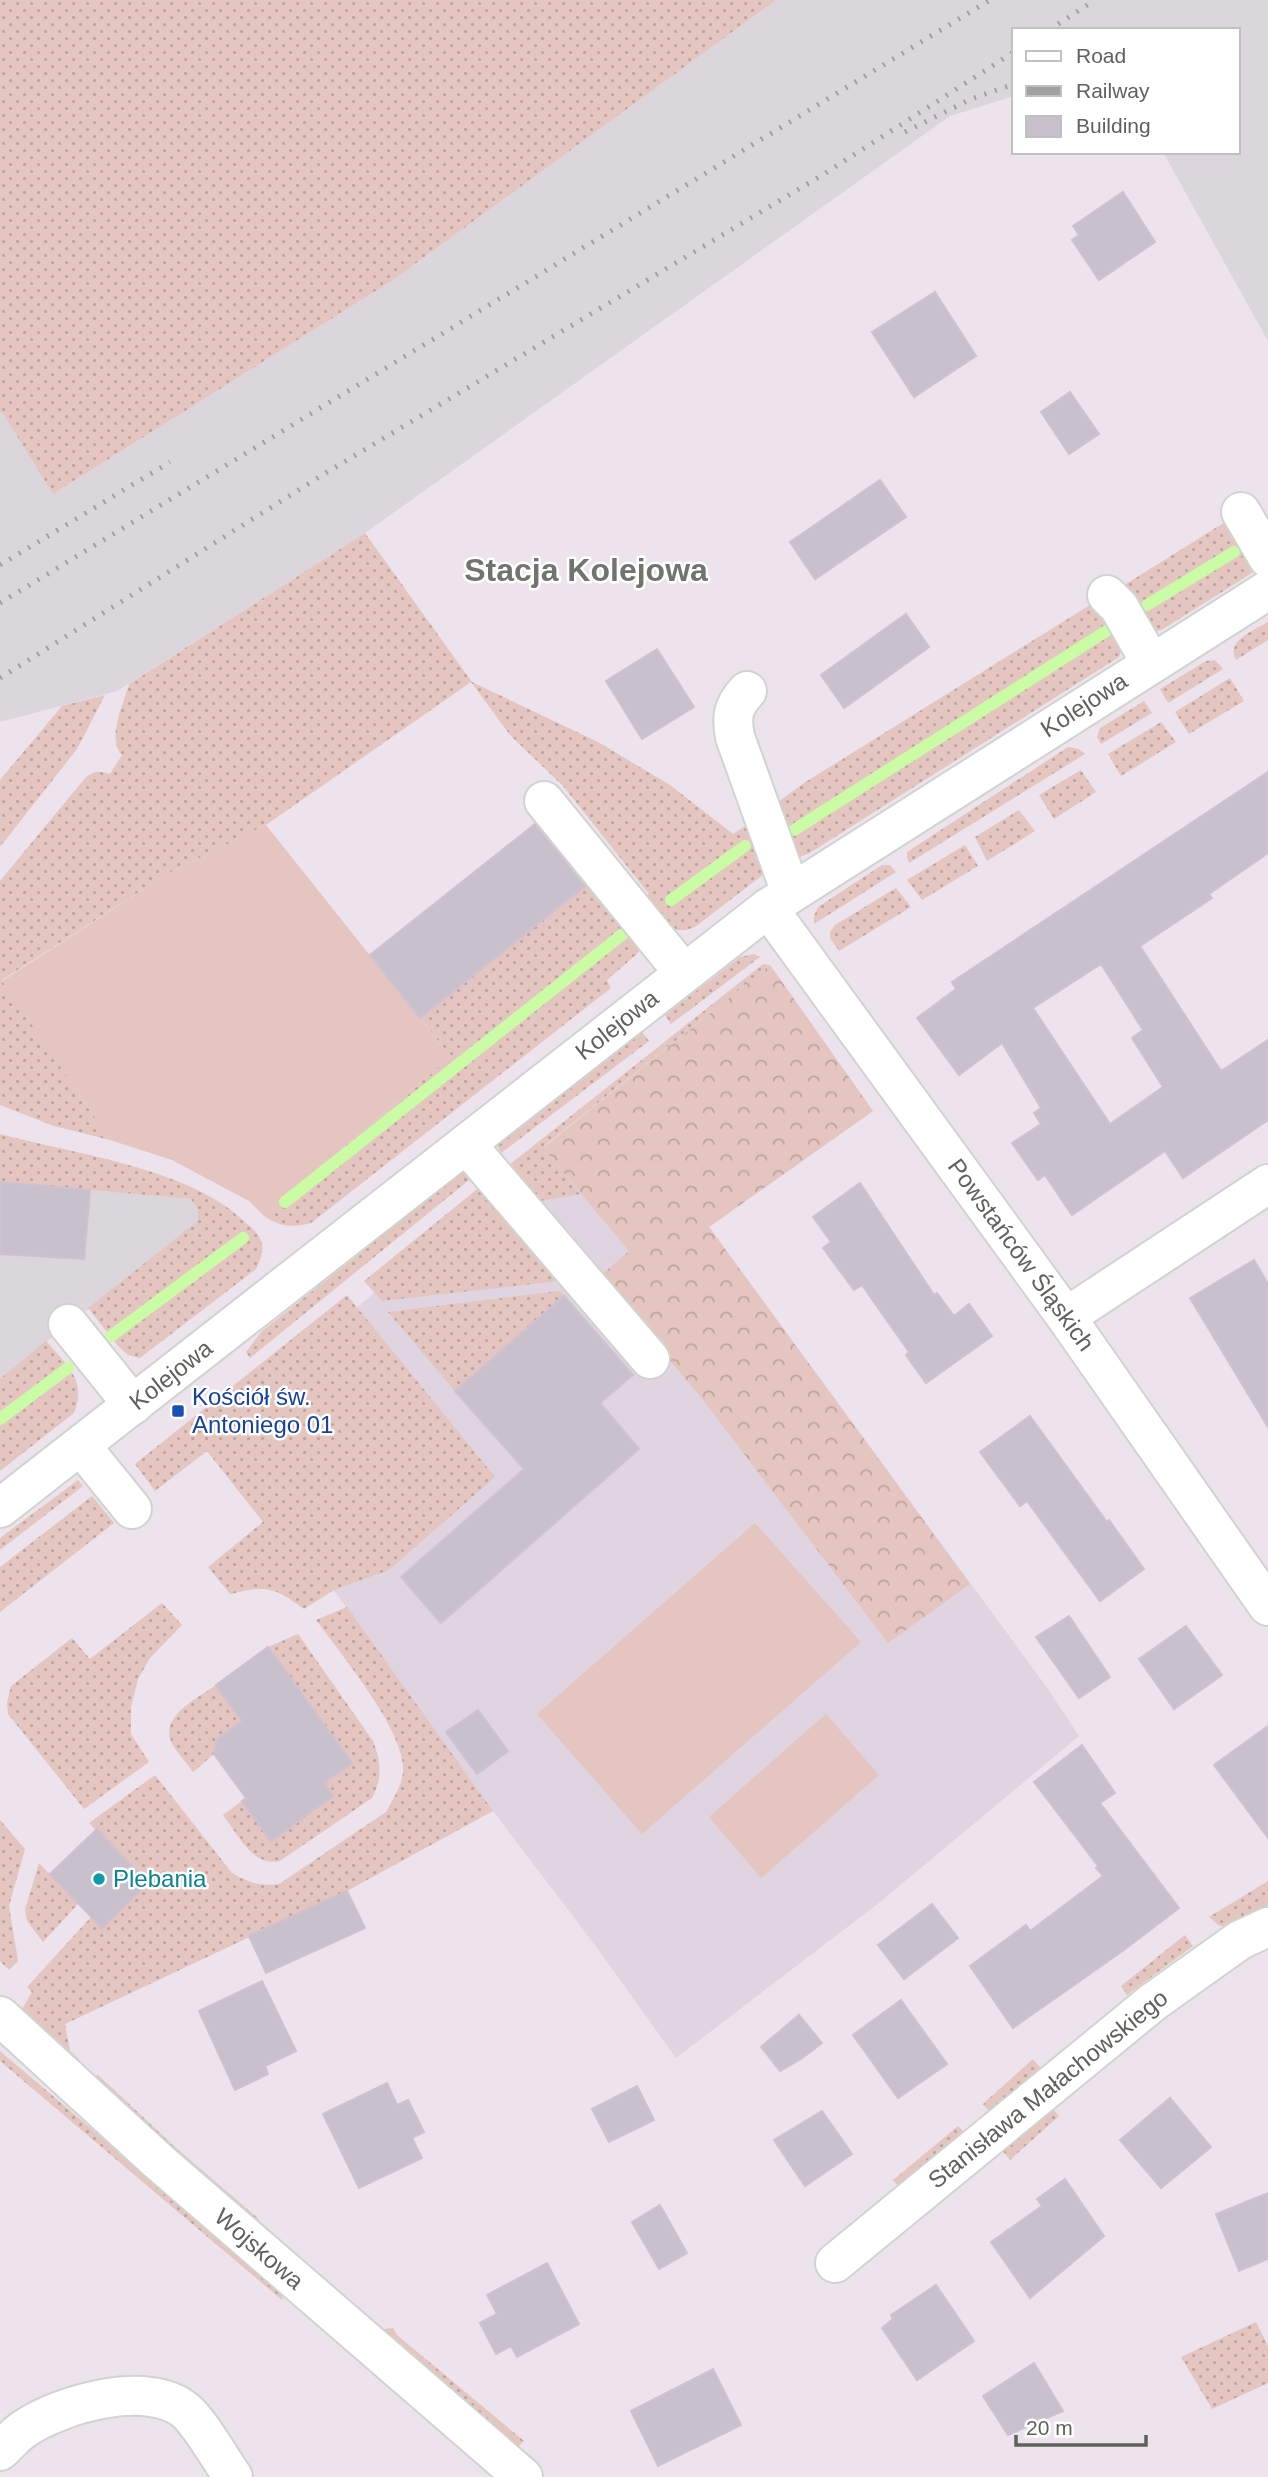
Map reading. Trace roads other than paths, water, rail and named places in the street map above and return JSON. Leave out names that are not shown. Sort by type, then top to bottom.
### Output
[{"type":"street","points":[[1241,512],[1268,558]]},
{"type":"street","name":"Kolejowa","points":[[0,1508],[780,900],[1268,590]]},
{"type":"street","points":[[1107,595],[1119,607],[1151,663]]},
{"type":"street","name":"Powstańców Śląskich","points":[[747,691],[733,708],[731,720],[780,900],[1268,1606]]},
{"type":"street","points":[[544,801],[684,973]]},
{"type":"street","points":[[466,1144],[650,1359]]},
{"type":"street","points":[[1066,1317],[1268,1184]]},
{"type":"street","points":[[68,1324],[133,1405]]},
{"type":"street","points":[[81,1446],[132,1509]]},
{"type":"street","name":"Stanisława Małachowskiego","points":[[835,2263],[1153,2001],[1240,1940],[1268,1927]]},
{"type":"street","name":"Wojskowa","points":[[0,2016],[158,2161],[523,2477]]},
{"type":"street","points":[[0,2451],[25,2429],[72,2406],[131,2395],[169,2399],[188,2412],[233,2477]]},
{"type":"waterway","points":[[1147,605],[1234,552]]},
{"type":"waterway","points":[[794,830],[1111,628]]},
{"type":"waterway","points":[[671,900],[745,846]]},
{"type":"waterway","points":[[285,1202],[628,930]]},
{"type":"waterway","points":[[111,1336],[243,1238]]},
{"type":"waterway","points":[[0,1419],[68,1368]]},
{"type":"railway","points":[[0,603],[990,0]]},
{"type":"railway","points":[[1052,28],[1095,0]]},
{"type":"railway","points":[[0,678],[324,474],[824,174],[1012,53]]},
{"type":"railway","points":[[905,132],[971,99],[1012,85]]},
{"type":"railway","points":[[0,565],[170,462]]},
{"type":"place","name":"Kościół św. Antoniego 01","points":[[178,1411]]},
{"type":"place","name":"Plebania","points":[[99,1879]]},
{"type":"district","name":"Stacja Kolejowa","points":[[586,570]]}]
